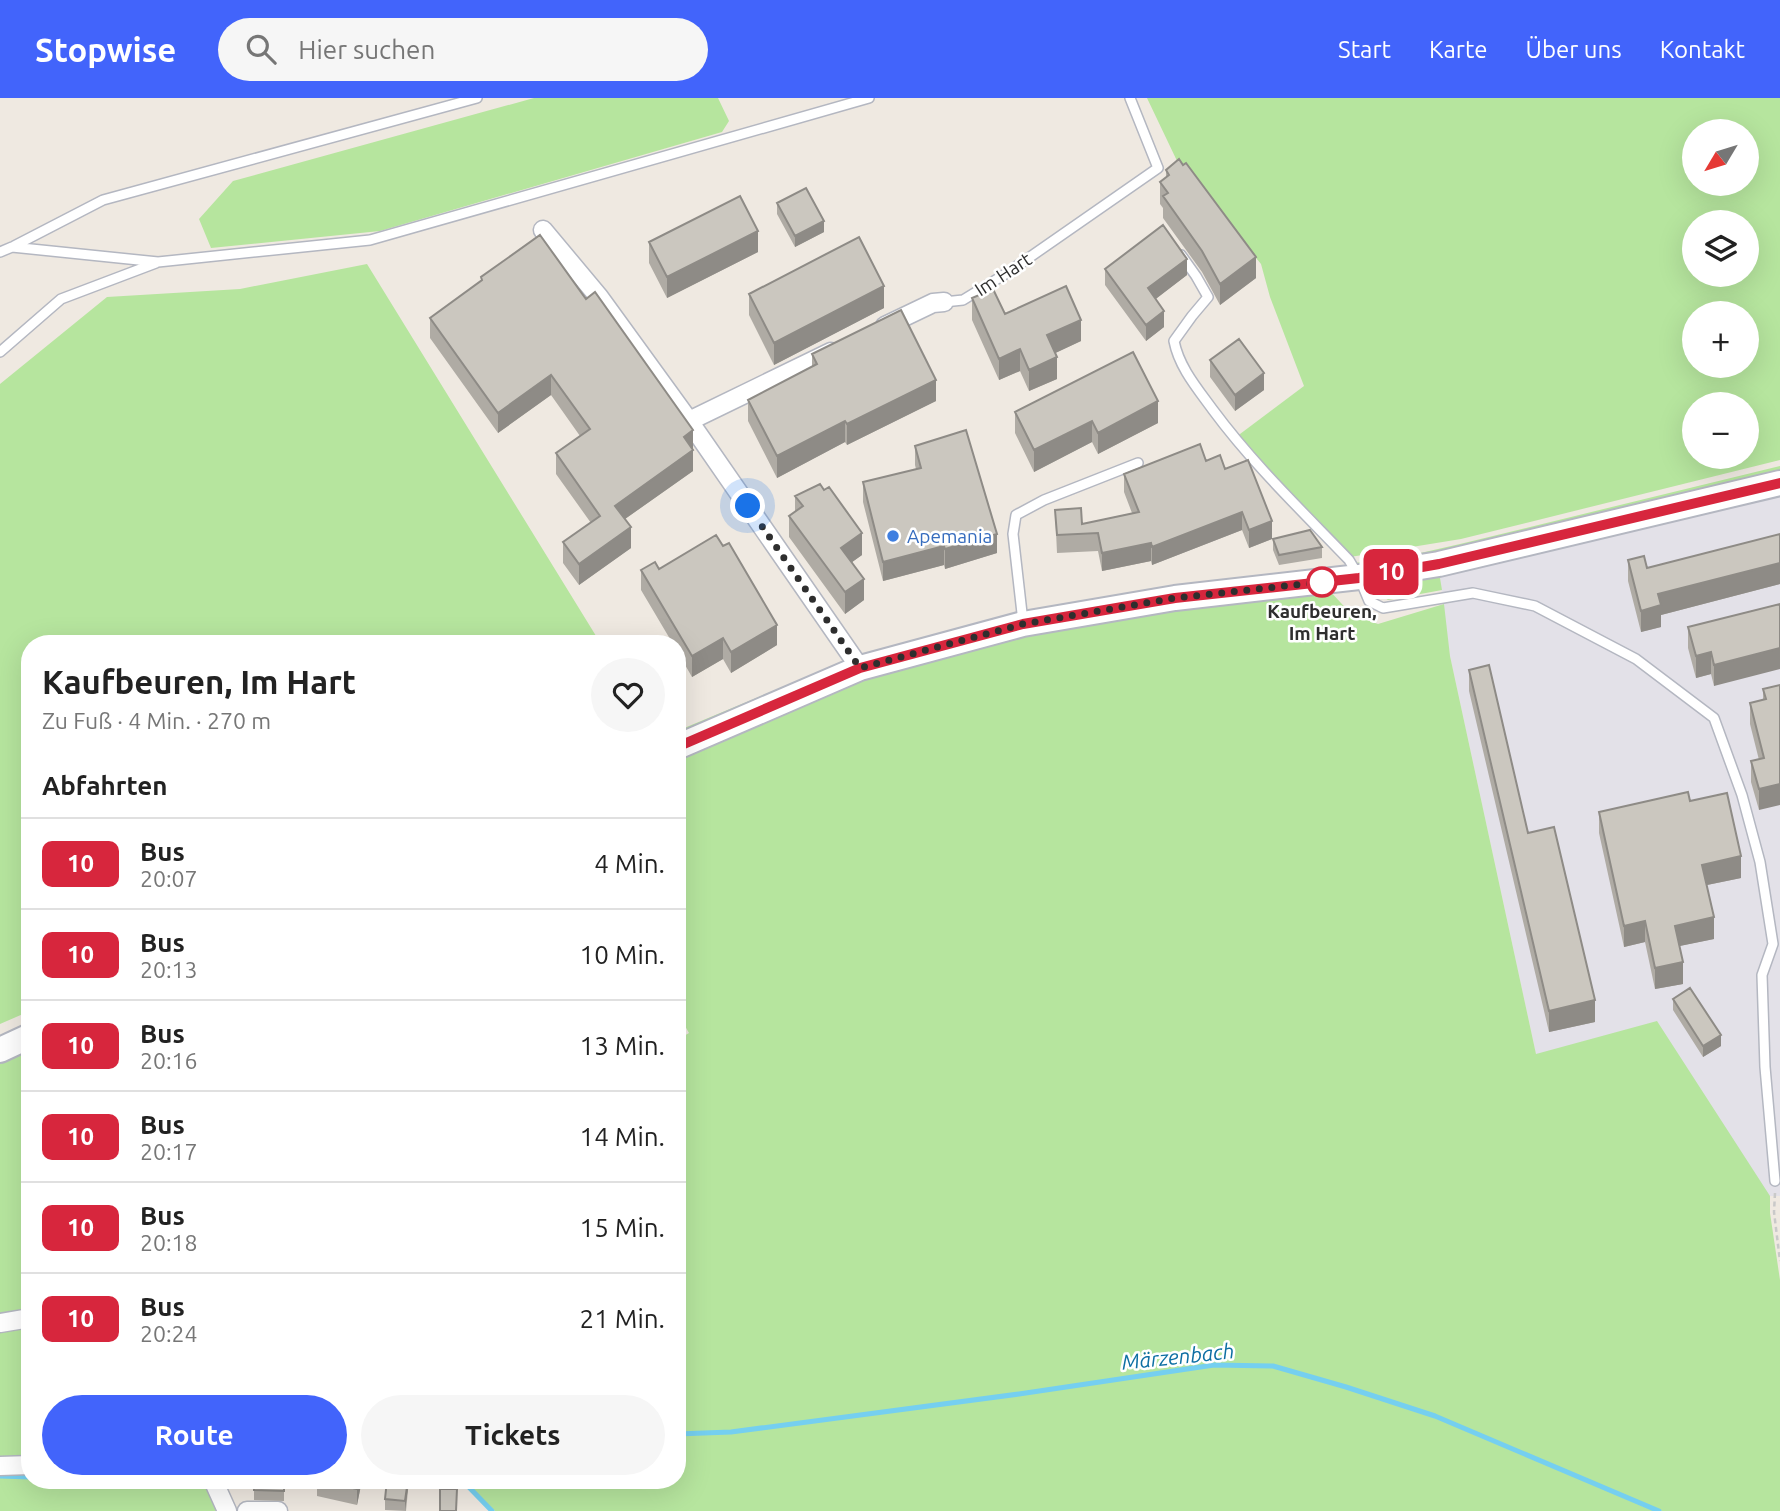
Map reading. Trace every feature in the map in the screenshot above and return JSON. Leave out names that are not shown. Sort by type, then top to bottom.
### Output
[{"type":"street","points":[[543,230],[599,297],[689,421],[860,668]]},
{"type":"street","name":"Im Hart","points":[[872,333],[933,303],[944,302]]},
{"type":"street","points":[[689,421],[848,344]]},
{"type":"street","points":[[686,743],[860,668],[1023,624],[1175,598],[1359,578],[1439,564],[1780,483]]},
{"type":"street","points":[[0,1050],[21,1040]]},
{"type":"street","points":[[0,1323],[21,1320]]},
{"type":"street","points":[[0,1466],[21,1465]]},
{"type":"street","points":[[217,1489],[227,1511]]},
{"type":"street","points":[[247,1511],[278,1511]]},
{"type":"lane","points":[[0,252],[103,200],[477,98]]},
{"type":"lane","points":[[12,247],[158,262],[370,240],[869,98]]},
{"type":"lane","name":"Im Hart","points":[[944,302],[963,300],[1007,273],[1158,167],[1130,98]]},
{"type":"lane","points":[[1173,244],[1208,297],[1174,341],[1177,355],[1194,384],[1234,439],[1349,560],[1369,601],[1383,608],[1472,593],[1535,606],[1636,659],[1714,718],[1746,808],[1760,862],[1773,944],[1762,975],[1765,1067],[1775,1181]]},
{"type":"lane","points":[[0,352],[61,299],[158,262]]},
{"type":"lane","points":[[1023,624],[1013,534],[1016,515],[1044,500],[1138,463]]},
{"type":"path","points":[[1775,1181],[1774,1212],[1780,1261]]},
{"type":"shaded area","points":[[1780,491],[1780,1196],[1770,1196],[1536,1054],[1450,656],[1439,572]]},
{"type":"green space","points":[[534,98],[718,98],[729,121],[722,132],[380,231],[211,248],[199,219],[233,181]]},
{"type":"green space","points":[[1147,98],[1780,98],[1780,460],[1759,465],[1759,392],[1682,392],[1682,469],[1744,469],[1461,539],[1350,557],[1236,437],[1304,386],[1270,297],[1261,264],[1178,163]]},
{"type":"green space","points":[[367,264],[595,635],[21,635],[21,1015],[0,1024],[0,384],[107,297],[240,289]]},
{"type":"green space","points":[[1780,466],[1780,476],[1361,572],[1355,563],[1460,544]]},
{"type":"green space","points":[[1439,572],[1442,590],[1388,600],[1376,592],[1373,583]]},
{"type":"green space","points":[[1329,590],[1352,615],[1378,624],[1444,604],[1450,656],[1536,1054],[1657,1021],[1770,1196],[1780,1280],[1780,1511],[1662,1511],[1643,1503],[1642,1506],[1655,1511],[495,1511],[473,1489],[686,1489],[686,1035],[689,1033],[686,1028],[686,751],[862,674],[1029,632],[1177,605]]},
{"type":"green space","points":[[804,678],[806,685],[686,738],[686,727]]},
{"type":"green space","points":[[21,1045],[21,1316],[0,1320],[0,1055]]},
{"type":"green space","points":[[21,1322],[21,1463],[0,1464],[0,1326]]},
{"type":"green space","points":[[21,1468],[21,1489],[213,1489],[222,1511],[0,1511],[0,1469]]},
{"type":"building","points":[[1179,159],[1183,165],[1186,163],[1256,257],[1220,284],[1202,251],[1163,196],[1168,193],[1160,182],[1169,175],[1166,170]]},
{"type":"building","points":[[806,188],[824,221],[795,236],[777,203]]},
{"type":"building","points":[[740,196],[758,231],[667,277],[649,242]]},
{"type":"building","points":[[1163,225],[1187,259],[1148,288],[1164,311],[1146,325],[1105,269]]},
{"type":"building","points":[[540,235],[586,299],[595,292],[693,430],[684,437],[693,450],[615,506],[631,527],[579,564],[563,542],[600,516],[556,453],[590,429],[551,375],[498,413],[430,318]]},
{"type":"building","points":[[859,237],[884,286],[774,343],[749,294]]},
{"type":"building","points":[[1066,286],[1081,320],[1047,335],[1057,357],[1029,370],[1020,349],[999,359],[972,298],[993,289],[1005,314]]},
{"type":"building","points":[[901,310],[936,380],[847,424],[845,421],[777,456],[748,400],[817,364],[812,354]]},
{"type":"building","points":[[1239,339],[1264,373],[1235,395],[1210,360]]},
{"type":"building","points":[[1133,352],[1158,401],[1098,433],[1092,421],[1034,450],[1015,412]]},
{"type":"building","points":[[966,430],[997,534],[945,549],[944,546],[883,562],[863,482],[921,468],[915,446]]},
{"type":"building","points":[[1200,444],[1206,461],[1220,455],[1225,469],[1248,460],[1272,521],[1249,530],[1242,512],[1152,547],[1151,543],[1102,553],[1098,533],[1057,535],[1055,510],[1081,508],[1082,524],[1139,512],[1124,474]]},
{"type":"building","points":[[820,484],[824,490],[829,487],[862,533],[841,548],[864,579],[845,592],[789,516],[803,506],[795,496]]},
{"type":"building","points":[[1310,530],[1322,547],[1279,555],[1273,539]]},
{"type":"building","points":[[1780,534],[1780,563],[1658,594],[1661,605],[1641,611],[1628,560],[1644,556],[1647,568]]},
{"type":"building","points":[[716,535],[723,546],[729,543],[777,625],[731,652],[723,638],[692,656],[686,646],[686,635],[680,635],[641,570],[655,562],[659,569]]},
{"type":"building","points":[[1780,604],[1780,648],[1714,665],[1711,652],[1696,656],[1688,627]]},
{"type":"building","points":[[1489,665],[1528,833],[1554,827],[1595,1000],[1549,1011],[1469,670]]},
{"type":"building","points":[[1780,685],[1780,784],[1759,789],[1751,761],[1764,758],[1750,703],[1766,699],[1763,689]]},
{"type":"building","points":[[1688,792],[1690,801],[1727,793],[1741,856],[1702,865],[1714,917],[1675,926],[1683,962],[1655,968],[1645,921],[1624,926],[1599,812]]},
{"type":"building","points":[[1690,988],[1721,1035],[1703,1046],[1673,999]]},
{"type":"building","points":[[284,1489],[284,1491],[254,1490]]},
{"type":"building","points":[[386,1489],[407,1489],[405,1501],[385,1499]]},
{"type":"building","points":[[440,1489],[457,1489],[456,1511],[440,1511]]},
{"type":"waterway","name":"Märzenbach","points":[[686,1434],[731,1432],[1214,1365],[1273,1366],[1435,1416],[1659,1511]]},
{"type":"waterway","name":"Märzenbach","points":[[0,1476],[21,1477]]},
{"type":"waterway","points":[[471,1489],[492,1511]]},
{"type":"bus line","name":"10","points":[[686,743],[860,668],[1023,624],[1175,598],[1359,578],[1439,564],[1780,483]]},
{"type":"place","name":"Apemania","points":[[893,536]]},
{"type":"place","name":"Kaufbeuren, Im Hart","points":[[1322,582]]},
{"type":"route","points":[[748,506],[860,668],[1023,624],[1175,598],[1322,582]]}]
